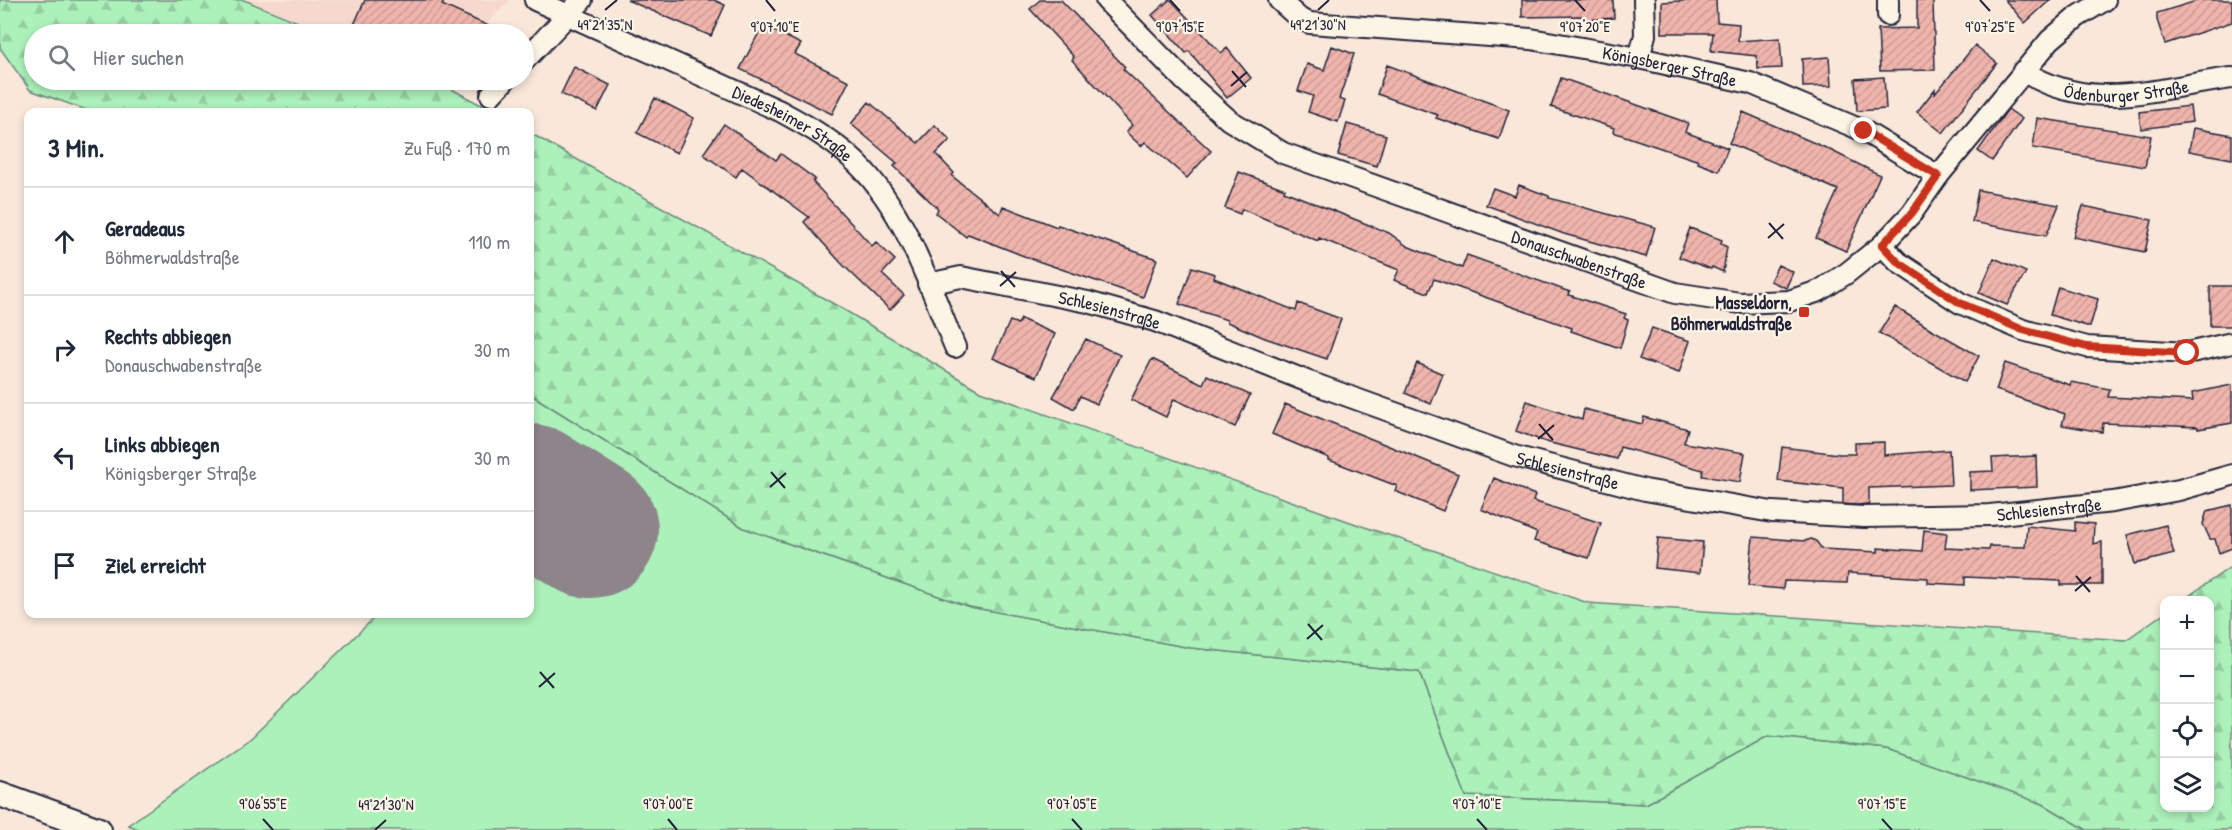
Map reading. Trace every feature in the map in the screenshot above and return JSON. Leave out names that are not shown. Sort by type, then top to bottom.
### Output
[{"type":"street","name":"Diedesheimer Straße","points":[[535,0],[780,111],[816,132],[850,156],[882,192],[901,223],[955,347]]},
{"type":"street","points":[[534,51],[582,0]]},
{"type":"street","name":"Donauschwabenstraße","points":[[1106,0],[1185,81],[1229,120],[1282,153],[1675,293],[1740,303],[1789,301],[1819,291],[1847,273],[1882,245],[1912,213],[1938,176],[2050,40],[2077,17],[2105,0]]},
{"type":"street","name":"Königsberger Straße","points":[[1279,0],[1300,20],[1310,23],[1531,39],[1639,58],[1750,84],[1864,131],[1938,176]]},
{"type":"street","points":[[1639,58],[1645,35],[1644,0]]},
{"type":"street","name":"Ödenburger Straße","points":[[2023,71],[2038,80],[2064,90],[2102,95],[2143,94],[2232,78]]},
{"type":"street","points":[[491,95],[496,90]]},
{"type":"street","points":[[1882,245],[1898,262],[1960,303],[2023,330],[2098,348],[2187,353],[2232,344]]},
{"type":"street","name":"Schlesienstraße","points":[[928,284],[961,277],[1088,302],[1155,321],[1309,382],[1514,456],[1645,490],[1772,512],[1864,517],[1990,515],[2113,502],[2179,490],[2232,475]]},
{"type":"street","points":[[0,794],[99,830]]},
{"type":"shaded area","points":[[244,0],[510,0],[487,24],[303,24]]},
{"type":"green space","points":[[0,0],[244,0],[303,24],[24,24],[24,82],[0,48]]},
{"type":"green space","points":[[30,90],[453,90],[487,108],[81,108]]},
{"type":"green space","points":[[534,135],[841,308],[980,391],[1588,603],[2126,640],[2160,616],[2160,812],[2214,812],[2214,596],[2189,596],[2232,566],[2232,830],[2087,830],[2043,804],[1887,749],[1768,736],[1646,804],[1466,796],[1419,672],[1191,648],[970,607],[744,528],[534,397]]},
{"type":"green space","points":[[534,397],[744,528],[970,607],[1191,648],[1419,672],[1466,796],[1646,804],[1768,736],[1887,749],[2043,804],[2087,830],[141,830],[128,825],[251,738],[374,618],[534,618]]},
{"type":"building","points":[[365,0],[445,0],[442,5],[484,24],[354,24]]},
{"type":"building","points":[[627,0],[714,0],[725,5],[711,36]]},
{"type":"building","points":[[1040,0],[1061,0],[1125,67],[1123,69],[1211,151],[1187,178],[1145,142],[1141,146],[1126,132],[1132,125],[1072,60],[1074,57],[1030,9]]},
{"type":"building","points":[[1169,0],[1221,53],[1227,48],[1251,78],[1227,98],[1189,51],[1186,53],[1152,15]]},
{"type":"building","points":[[1522,0],[1613,0],[1614,18],[1584,20],[1584,16],[1522,17]]},
{"type":"building","points":[[1716,0],[1717,22],[1739,24],[1738,41],[1780,38],[1782,68],[1758,69],[1757,56],[1711,51],[1713,33],[1662,33],[1662,2]]},
{"type":"building","points":[[1917,0],[1933,0],[1935,70],[1880,71],[1878,29],[1917,28]]},
{"type":"building","points":[[2005,0],[2050,0],[2025,23]]},
{"type":"building","points":[[2200,0],[2232,0],[2232,22],[2165,44],[2157,13]]},
{"type":"building","points":[[763,25],[801,44],[795,54],[849,81],[832,114],[740,69]]},
{"type":"building","points":[[1975,45],[1997,63],[1943,133],[1917,112],[1935,89],[1935,94]]},
{"type":"building","points":[[1332,46],[1354,54],[1339,99],[1345,101],[1338,122],[1308,112],[1313,96],[1298,91],[1307,64],[1324,70]]},
{"type":"building","points":[[1829,57],[1831,86],[1803,87],[1802,59]]},
{"type":"building","points":[[1387,65],[1509,110],[1499,139],[1436,118],[1438,115],[1377,94]]},
{"type":"building","points":[[574,67],[610,85],[597,111],[561,94]]},
{"type":"building","points":[[1884,77],[1886,109],[1857,111],[1855,79]]},
{"type":"building","points":[[1561,78],[1688,123],[1685,132],[1728,148],[1719,171],[1698,163],[1699,161],[1613,132],[1614,128],[1551,107]]},
{"type":"building","points":[[655,98],[694,118],[677,153],[637,133]]},
{"type":"building","points":[[869,102],[918,143],[935,125],[950,140],[936,154],[954,173],[952,176],[1000,214],[1003,206],[1057,227],[1058,225],[1157,259],[1143,297],[1029,258],[968,234],[966,237],[936,213],[938,209],[894,166],[897,163],[851,124]]},
{"type":"building","points":[[2190,106],[2192,122],[2141,129],[2139,112]]},
{"type":"building","points":[[2008,109],[2022,119],[1992,161],[1978,151]]},
{"type":"building","points":[[1743,112],[1826,148],[1880,175],[1846,251],[1816,238],[1838,190],[1729,143]]},
{"type":"building","points":[[2037,118],[2151,136],[2145,167],[2033,148]]},
{"type":"building","points":[[724,124],[776,160],[781,154],[815,179],[813,182],[872,246],[876,242],[895,260],[882,274],[904,295],[890,310],[843,265],[804,222],[809,217],[742,168],[736,177],[703,154]]},
{"type":"building","points":[[1347,124],[1386,135],[1377,166],[1338,155]]},
{"type":"building","points":[[2193,128],[2232,135],[2232,159],[2189,151]]},
{"type":"building","points":[[1239,172],[1389,233],[1407,246],[1462,268],[1467,255],[1570,292],[1569,295],[1626,314],[1624,318],[1628,320],[1620,348],[1571,331],[1572,328],[1434,279],[1428,293],[1394,280],[1399,270],[1319,238],[1318,241],[1242,209],[1240,214],[1225,208]]},
{"type":"building","points":[[1519,185],[1549,196],[1549,198],[1655,227],[1646,257],[1564,234],[1486,205],[1493,188],[1515,196]]},
{"type":"building","points":[[1978,190],[2059,205],[2046,236],[1972,222]]},
{"type":"building","points":[[2083,206],[2152,220],[2145,252],[2073,237]]},
{"type":"building","points":[[1690,228],[1722,240],[1721,244],[1727,247],[1723,272],[1679,257]]},
{"type":"building","points":[[1994,258],[2026,272],[2007,305],[1979,293]]},
{"type":"building","points":[[1778,265],[1793,272],[1786,288],[1770,281]]},
{"type":"building","points":[[1192,267],[1215,274],[1214,278],[1296,311],[1298,303],[1341,319],[1327,359],[1265,338],[1227,322],[1227,320],[1179,304]]},
{"type":"building","points":[[2210,286],[2232,286],[2232,326],[2210,326]]},
{"type":"building","points":[[2058,287],[2098,299],[2090,327],[2050,315]]},
{"type":"building","points":[[1895,307],[1979,356],[1965,382],[1879,333]]},
{"type":"building","points":[[1021,319],[1055,334],[1036,377],[993,358],[1010,321],[1018,324]]},
{"type":"building","points":[[1652,328],[1690,341],[1679,373],[1639,359]]},
{"type":"building","points":[[1086,339],[1120,355],[1097,404],[1080,396],[1074,409],[1053,397]]},
{"type":"building","points":[[1152,359],[1203,384],[1207,375],[1250,395],[1235,427],[1174,399],[1166,417],[1131,400]]},
{"type":"building","points":[[1417,363],[1443,374],[1431,404],[1405,393]]},
{"type":"building","points":[[2005,363],[2070,385],[2071,382],[2110,389],[2108,397],[2193,401],[2192,393],[2232,385],[2232,423],[2198,429],[2198,427],[2103,423],[2102,432],[2062,425],[2065,414],[1996,390]]},
{"type":"building","points":[[1527,401],[1582,420],[1584,409],[1642,424],[1644,417],[1688,429],[1684,443],[1745,453],[1740,482],[1702,476],[1703,470],[1620,447],[1617,459],[1546,442],[1516,431]]},
{"type":"building","points":[[1285,404],[1458,474],[1443,511],[1395,491],[1397,486],[1329,460],[1329,458],[1272,434]]},
{"type":"building","points":[[1884,442],[1884,455],[1949,450],[1951,485],[1869,488],[1869,504],[1856,505],[1843,504],[1843,488],[1778,481],[1782,447],[1855,454],[1855,443]]},
{"type":"building","points":[[2036,456],[2037,487],[1970,490],[1970,472],[1993,471],[1992,458]]},
{"type":"building","points":[[1494,478],[1535,495],[1533,501],[1601,523],[1589,558],[1534,541],[1537,533],[1481,509]]},
{"type":"building","points":[[2232,505],[2232,548],[2219,553],[2215,539],[2210,539],[2203,524],[2207,511]]},
{"type":"building","points":[[2075,522],[2094,524],[2093,544],[2102,542],[2102,585],[2061,585],[2061,581],[1965,577],[1965,585],[1928,583],[1928,578],[1848,573],[1847,583],[1784,581],[1783,589],[1748,586],[1753,537],[1805,541],[1811,539],[1816,541],[1822,549],[1878,552],[1878,548],[1922,551],[1924,530],[1947,533],[1945,548],[1989,550],[1990,546],[2025,547],[2027,526],[2075,531]]},
{"type":"building","points":[[2166,525],[2174,554],[2135,564],[2127,535]]},
{"type":"building","points":[[1658,538],[1703,542],[1700,573],[1655,568]]},
{"type":"runway","points":[[534,495],[590,530]]},
{"type":"place","name":"Masseldorn, Böhmerwaldstraße","points":[[1804,312]]},
{"type":"route","points":[[1864,131],[1938,176],[1912,213],[1882,245],[1898,262],[1960,303],[2023,330],[2087,347],[2187,353]]}]
